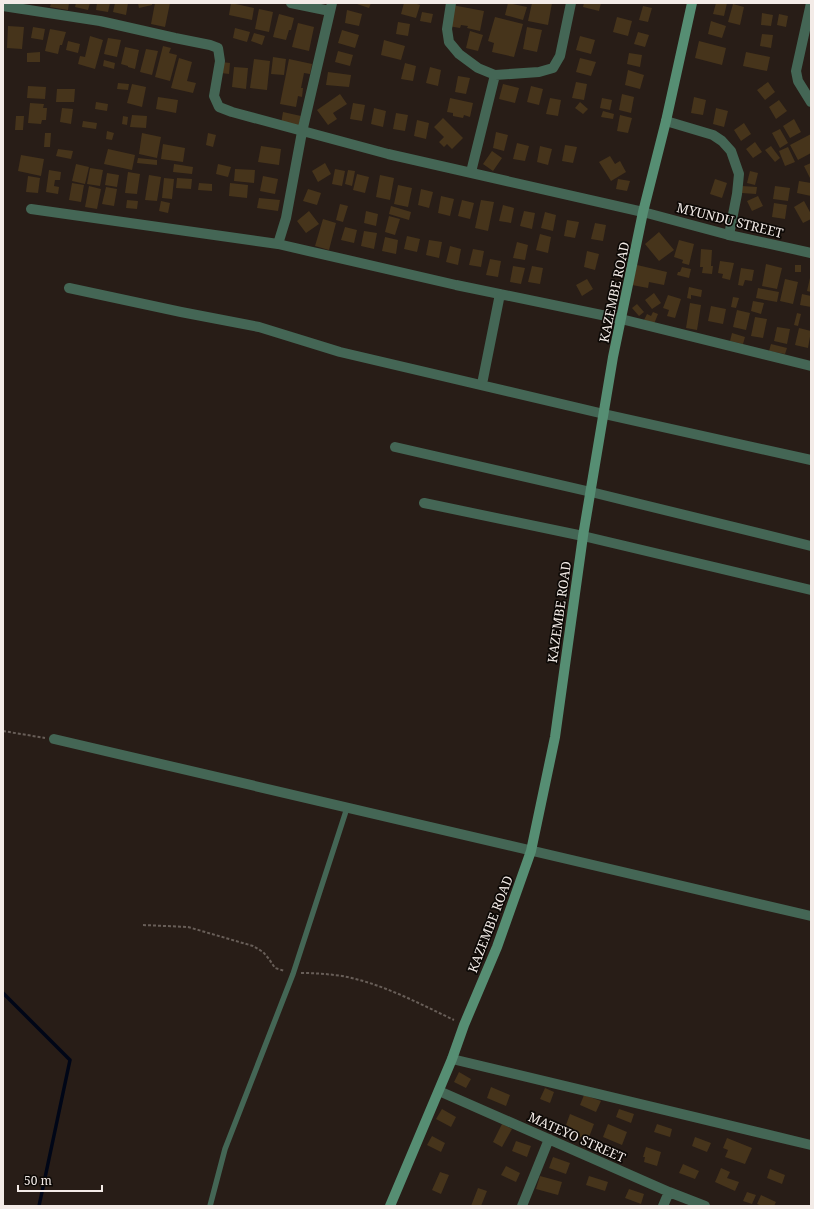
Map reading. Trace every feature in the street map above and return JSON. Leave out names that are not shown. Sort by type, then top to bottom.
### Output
[{"type":"main road","name":"KAZEMBE ROAD","points":[[390,1206],[439,1091],[464,1025],[497,947],[531,851],[555,737],[583,536],[613,357],[643,212],[666,121],[692,3]]},
{"type":"street","points":[[278,244],[286,218],[302,132],[331,7],[291,3]]},
{"type":"street","points":[[451,3],[447,29],[449,42],[459,54],[478,68],[494,76],[538,72],[553,68],[560,56],[571,3]]},
{"type":"street","points":[[811,3],[796,71],[798,81],[811,102]]},
{"type":"street","name":"MYUNDU STREET","points":[[3,6],[100,21],[218,48],[220,61],[214,96],[219,107],[232,112],[388,154],[643,212],[729,235],[811,252]]},
{"type":"street","points":[[471,172],[494,76]]},
{"type":"street","points":[[666,121],[714,135],[722,141],[731,152],[739,174],[737,194],[729,235]]},
{"type":"street","points":[[31,209],[278,244],[621,320],[811,366]]},
{"type":"street","points":[[69,288],[259,327],[340,352],[482,384],[604,414],[811,460]]},
{"type":"street","points":[[482,384],[500,294]]},
{"type":"street","points":[[395,447],[590,492],[811,546]]},
{"type":"street","points":[[424,504],[583,536],[811,590]]},
{"type":"street","points":[[54,739],[811,916]]},
{"type":"street","points":[[452,1059],[811,1145]]},
{"type":"street","name":"MATEYO STREET","points":[[439,1091],[669,1192],[705,1206]]},
{"type":"street","points":[[522,1206],[549,1139]]},
{"type":"street","points":[[663,1206],[669,1192]]},
{"type":"lane","points":[[210,1206],[226,1149],[293,974],[348,808]]},
{"type":"path","points":[[3,731],[54,739]]},
{"type":"path","points":[[143,926],[188,927],[253,946],[263,952],[275,968],[293,974],[321,973],[342,976],[376,985],[464,1025]]},
{"type":"building","points":[[51,3],[69,3],[68,10],[50,7]]},
{"type":"building","points":[[76,3],[90,3],[88,10],[75,7]]},
{"type":"building","points":[[97,3],[110,3],[108,12],[96,10]]},
{"type":"building","points":[[115,3],[128,3],[126,15],[113,12]]},
{"type":"building","points":[[138,3],[152,3],[152,5],[139,8]]},
{"type":"building","points":[[155,3],[170,3],[165,27],[151,24]]},
{"type":"building","points":[[231,3],[254,8],[252,20],[229,15]]},
{"type":"building","points":[[354,3],[371,3],[369,8]]},
{"type":"building","points":[[404,3],[414,3],[420,5],[416,18],[401,14]]},
{"type":"building","points":[[508,3],[527,7],[523,20],[505,15]]},
{"type":"building","points":[[532,3],[552,3],[548,25],[528,21]]},
{"type":"building","points":[[584,3],[601,3],[599,11],[583,7]]},
{"type":"building","points":[[716,3],[727,3],[724,16],[713,14]]},
{"type":"building","points":[[733,4],[744,7],[740,25],[728,22]]},
{"type":"building","points":[[452,5],[484,11],[480,31],[467,28],[468,26],[461,25],[460,28],[448,26]]},
{"type":"building","points":[[643,6],[652,8],[648,22],[639,20]]},
{"type":"building","points":[[259,9],[273,12],[269,32],[255,29]]},
{"type":"building","points":[[347,10],[362,14],[359,26],[345,23]]},
{"type":"building","points":[[422,12],[433,14],[431,23],[420,21]]},
{"type":"building","points":[[762,13],[773,15],[771,26],[761,25]]},
{"type":"building","points":[[279,14],[294,18],[291,30],[289,30],[286,40],[273,37]]},
{"type":"building","points":[[779,14],[788,16],[786,27],[777,25]]},
{"type":"building","points":[[495,17],[523,24],[514,57],[492,52],[494,43],[488,41]]},
{"type":"building","points":[[617,17],[632,21],[628,36],[613,32]]},
{"type":"building","points":[[711,21],[726,26],[722,38],[708,34]]},
{"type":"building","points":[[398,22],[410,24],[408,36],[396,34]]},
{"type":"building","points":[[298,23],[314,27],[309,51],[292,47]]},
{"type":"building","points":[[8,26],[24,27],[22,49],[7,48]]},
{"type":"building","points":[[33,27],[45,29],[43,40],[31,38]]},
{"type":"building","points":[[527,27],[542,30],[537,52],[523,49]]},
{"type":"building","points":[[235,28],[250,32],[247,42],[233,38]]},
{"type":"building","points":[[50,29],[66,32],[58,54],[45,51]]},
{"type":"building","points":[[342,30],[359,35],[355,48],[338,43]]},
{"type":"building","points":[[470,31],[483,35],[478,51],[466,48]]},
{"type":"building","points":[[638,32],[649,35],[645,47],[634,44]]},
{"type":"building","points":[[254,33],[265,36],[262,45],[251,41]]},
{"type":"building","points":[[762,34],[773,35],[771,48],[760,46]]},
{"type":"building","points":[[90,36],[103,40],[95,69],[78,64],[80,56],[85,57]]},
{"type":"building","points":[[580,36],[595,40],[591,54],[576,50]]},
{"type":"building","points":[[108,38],[121,40],[117,57],[104,54]]},
{"type":"building","points":[[384,40],[405,46],[401,60],[381,55]]},
{"type":"building","points":[[68,41],[80,44],[78,53],[66,50]]},
{"type":"building","points":[[699,41],[726,48],[722,65],[695,58]]},
{"type":"building","points":[[163,46],[171,48],[169,53],[177,55],[170,81],[155,77]]},
{"type":"building","points":[[125,47],[139,50],[135,69],[121,64]]},
{"type":"building","points":[[146,49],[158,51],[152,75],[140,72]]},
{"type":"building","points":[[338,51],[353,55],[350,66],[335,62]]},
{"type":"building","points":[[40,52],[40,62],[27,62],[27,53]]},
{"type":"building","points":[[746,52],[770,57],[767,71],[743,66]]},
{"type":"building","points":[[629,53],[642,55],[640,67],[627,64]]},
{"type":"building","points":[[273,57],[286,59],[284,75],[271,74]]},
{"type":"building","points":[[179,58],[192,62],[187,81],[196,83],[193,93],[171,88]]},
{"type":"building","points":[[580,58],[596,62],[591,76],[576,72]]},
{"type":"building","points":[[254,59],[270,61],[267,90],[250,88]]},
{"type":"building","points":[[289,59],[312,64],[310,74],[304,73],[301,88],[303,88],[302,97],[298,96],[296,107],[280,104]]},
{"type":"building","points":[[104,60],[115,63],[114,69],[103,66]]},
{"type":"building","points":[[222,62],[230,63],[229,74],[221,73]]},
{"type":"building","points":[[405,63],[416,66],[413,81],[401,79]]},
{"type":"building","points":[[234,67],[248,68],[246,89],[232,87]]},
{"type":"building","points":[[430,67],[441,70],[438,86],[426,83]]},
{"type":"building","points":[[628,70],[644,75],[640,89],[625,85]]},
{"type":"building","points":[[328,72],[351,75],[349,87],[326,85]]},
{"type":"building","points":[[458,76],[470,78],[466,94],[455,92]]},
{"type":"building","points":[[576,82],[587,84],[584,100],[572,98]]},
{"type":"building","points":[[768,82],[775,92],[765,100],[757,90]]},
{"type":"building","points":[[118,83],[129,84],[128,90],[117,89]]},
{"type":"building","points":[[132,84],[146,87],[142,107],[127,103]]},
{"type":"building","points":[[503,84],[519,88],[515,103],[499,99]]},
{"type":"building","points":[[28,86],[46,87],[45,99],[27,98]]},
{"type":"building","points":[[531,86],[543,89],[539,105],[527,102]]},
{"type":"building","points":[[57,89],[75,89],[74,102],[56,102]]},
{"type":"building","points":[[340,94],[347,104],[333,113],[337,119],[328,125],[317,110]]},
{"type":"building","points":[[622,94],[634,97],[631,113],[619,110]]},
{"type":"building","points":[[158,97],[178,100],[176,113],[156,109]]},
{"type":"building","points":[[694,97],[706,100],[703,115],[691,113]]},
{"type":"building","points":[[450,98],[473,103],[470,117],[464,115],[463,118],[453,116],[453,113],[447,112]]},
{"type":"building","points":[[550,98],[561,100],[558,116],[546,114]]},
{"type":"building","points":[[602,98],[612,100],[610,110],[600,108]]},
{"type":"building","points":[[779,100],[787,111],[776,119],[769,107]]},
{"type":"building","points":[[96,102],[108,104],[107,111],[95,109]]},
{"type":"building","points":[[580,102],[588,109],[583,114],[575,108]]},
{"type":"building","points":[[30,103],[44,104],[43,108],[47,108],[46,120],[42,120],[41,124],[28,123]]},
{"type":"building","points":[[353,103],[365,105],[362,121],[350,119]]},
{"type":"building","points":[[62,108],[73,109],[71,124],[60,122]]},
{"type":"building","points":[[374,108],[386,111],[383,127],[371,124]]},
{"type":"building","points":[[716,108],[728,111],[724,127],[713,124]]},
{"type":"building","points":[[603,111],[614,114],[613,119],[601,117]]},
{"type":"building","points":[[283,112],[301,116],[298,128],[281,124]]},
{"type":"building","points":[[396,113],[408,115],[405,131],[393,129]]},
{"type":"building","points":[[132,115],[147,116],[146,128],[130,127]]},
{"type":"building","points":[[620,115],[632,118],[628,133],[617,131]]},
{"type":"building","points":[[16,116],[24,116],[23,130],[15,130]]},
{"type":"building","points":[[123,116],[128,117],[127,125],[122,124]]},
{"type":"building","points":[[443,118],[463,138],[452,149],[447,144],[444,147],[439,142],[444,137],[434,127]]},
{"type":"building","points":[[794,119],[801,132],[790,138],[783,126]]},
{"type":"building","points":[[417,120],[429,123],[426,139],[414,136]]},
{"type":"building","points":[[83,121],[97,123],[96,129],[82,127]]},
{"type":"building","points":[[744,123],[751,134],[741,141],[734,130]]},
{"type":"building","points":[[780,129],[788,143],[780,148],[772,133]]},
{"type":"building","points":[[107,131],[114,133],[112,140],[106,139]]},
{"type":"building","points":[[496,132],[508,135],[504,151],[493,148]]},
{"type":"building","points":[[45,133],[51,133],[50,147],[44,147]]},
{"type":"building","points":[[142,133],[161,137],[157,158],[139,154]]},
{"type":"building","points":[[208,133],[216,135],[213,147],[206,145]]},
{"type":"building","points":[[811,134],[811,153],[798,160],[790,145]]},
{"type":"building","points":[[755,142],[762,152],[753,158],[746,149]]},
{"type":"building","points":[[517,143],[529,146],[525,161],[513,159]]},
{"type":"building","points":[[163,144],[185,148],[183,162],[161,159]]},
{"type":"building","points":[[565,145],[577,147],[573,163],[562,161]]},
{"type":"building","points":[[261,146],[281,149],[279,165],[258,162]]},
{"type":"building","points":[[540,146],[552,149],[548,165],[537,162]]},
{"type":"building","points":[[771,146],[780,158],[775,162],[765,150]]},
{"type":"building","points":[[788,147],[795,162],[785,166],[779,151]]},
{"type":"building","points":[[58,149],[73,151],[71,159],[56,156]]},
{"type":"building","points":[[108,149],[135,155],[132,170],[104,164]]},
{"type":"building","points":[[492,151],[502,158],[493,171],[483,164]]},
{"type":"building","points":[[21,155],[44,159],[41,176],[18,171]]},
{"type":"building","points":[[610,156],[615,164],[620,161],[626,172],[611,181],[599,162]]},
{"type":"building","points":[[138,158],[157,160],[157,165],[137,163]]},
{"type":"building","points":[[325,163],[331,174],[318,182],[312,171]]},
{"type":"building","points":[[811,163],[811,178],[810,178],[804,166]]},
{"type":"building","points":[[76,164],[89,167],[85,184],[72,181]]},
{"type":"building","points":[[174,164],[193,167],[192,174],[173,172]]},
{"type":"building","points":[[218,164],[231,167],[228,177],[216,174]]},
{"type":"building","points":[[90,168],[103,170],[100,186],[87,184]]},
{"type":"building","points":[[235,169],[255,170],[254,183],[234,181]]},
{"type":"building","points":[[335,169],[345,171],[342,186],[332,184]]},
{"type":"building","points":[[49,170],[61,172],[60,180],[55,180],[54,186],[59,187],[58,194],[46,192]]},
{"type":"building","points":[[348,170],[355,171],[352,186],[345,184]]},
{"type":"building","points":[[750,171],[758,173],[755,185],[747,183]]},
{"type":"building","points":[[128,172],[140,174],[137,194],[125,193]]},
{"type":"building","points":[[107,173],[119,175],[117,187],[105,185]]},
{"type":"building","points":[[357,174],[369,177],[365,193],[353,190]]},
{"type":"building","points":[[149,175],[161,177],[157,201],[145,200]]},
{"type":"building","points":[[380,175],[394,178],[390,200],[376,197]]},
{"type":"building","points":[[28,176],[40,178],[38,193],[26,192]]},
{"type":"building","points":[[263,176],[278,179],[275,194],[260,191]]},
{"type":"building","points":[[164,178],[174,179],[172,199],[162,198]]},
{"type":"building","points":[[177,178],[192,179],[191,189],[176,188]]},
{"type":"building","points":[[618,179],[630,181],[627,191],[616,189]]},
{"type":"building","points":[[715,179],[727,183],[722,198],[710,194]]},
{"type":"building","points":[[799,181],[811,183],[811,196],[797,193]]},
{"type":"building","points":[[72,183],[84,185],[81,202],[69,200]]},
{"type":"building","points":[[199,183],[212,184],[212,191],[198,190]]},
{"type":"building","points":[[230,183],[248,185],[247,198],[229,196]]},
{"type":"building","points":[[398,185],[412,188],[408,207],[394,204]]},
{"type":"building","points":[[89,186],[101,189],[97,209],[85,207]]},
{"type":"building","points":[[742,186],[757,187],[756,194],[742,193]]},
{"type":"building","points":[[775,186],[790,188],[788,201],[773,199]]},
{"type":"building","points":[[106,187],[117,189],[114,206],[102,204]]},
{"type":"building","points":[[308,189],[321,193],[317,205],[303,201]]},
{"type":"building","points":[[421,189],[433,192],[429,208],[418,205]]},
{"type":"building","points":[[441,196],[454,199],[450,216],[438,213]]},
{"type":"building","points":[[758,196],[763,206],[752,211],[747,201]]},
{"type":"building","points":[[259,198],[280,200],[278,211],[257,208]]},
{"type":"building","points":[[127,200],[138,201],[137,209],[126,208]]},
{"type":"building","points":[[462,200],[474,203],[470,219],[458,216]]},
{"type":"building","points":[[481,200],[494,202],[488,231],[475,228]]},
{"type":"building","points":[[161,201],[170,203],[168,213],[159,211]]},
{"type":"building","points":[[804,201],[811,214],[811,219],[803,223],[794,207]]},
{"type":"building","points":[[774,203],[787,205],[785,219],[772,217]]},
{"type":"building","points":[[340,204],[348,206],[343,222],[336,220]]},
{"type":"building","points":[[503,205],[514,208],[511,223],[499,221]]},
{"type":"building","points":[[391,206],[411,212],[409,220],[389,214]]},
{"type":"building","points":[[309,211],[319,224],[306,233],[297,221]]},
{"type":"building","points":[[366,211],[378,214],[376,226],[364,223]]},
{"type":"building","points":[[524,211],[535,213],[532,229],[520,226]]},
{"type":"building","points":[[545,212],[556,215],[553,231],[541,228]]},
{"type":"building","points":[[389,216],[400,219],[395,235],[385,232]]},
{"type":"building","points":[[323,219],[336,223],[329,250],[315,246]]},
{"type":"building","points":[[567,220],[579,222],[575,238],[564,236]]},
{"type":"building","points":[[595,223],[606,225],[603,241],[591,239]]},
{"type":"building","points":[[345,227],[357,230],[354,243],[341,240]]},
{"type":"building","points":[[364,231],[377,233],[374,249],[361,246]]},
{"type":"building","points":[[659,232],[674,250],[659,261],[645,244]]},
{"type":"building","points":[[540,234],[551,237],[548,253],[536,250]]},
{"type":"building","points":[[407,236],[420,239],[417,252],[404,249]]},
{"type":"building","points":[[385,237],[398,240],[396,254],[382,251]]},
{"type":"building","points":[[429,240],[442,242],[439,258],[426,255]]},
{"type":"building","points":[[679,240],[694,244],[689,265],[682,263],[683,260],[674,257]]},
{"type":"building","points":[[517,242],[528,245],[525,260],[513,258]]},
{"type":"building","points":[[450,246],[461,249],[458,265],[446,262]]},
{"type":"building","points":[[473,249],[484,251],[481,267],[469,265]]},
{"type":"building","points":[[701,249],[712,250],[712,274],[702,273],[703,267],[700,267]]},
{"type":"building","points":[[587,251],[599,254],[595,270],[584,267]]},
{"type":"building","points":[[490,259],[501,261],[498,277],[486,275]]},
{"type":"building","points":[[720,261],[734,263],[730,280],[722,278],[723,274],[718,273]]},
{"type":"building","points":[[766,264],[782,268],[777,289],[762,286]]},
{"type":"building","points":[[637,265],[667,272],[664,285],[649,282],[648,288],[632,285]]},
{"type":"building","points":[[795,265],[801,265],[801,272],[795,272]]},
{"type":"building","points":[[513,266],[525,268],[521,284],[510,282]]},
{"type":"building","points":[[532,266],[543,268],[540,284],[528,282]]},
{"type":"building","points":[[682,267],[691,269],[689,278],[677,275]]},
{"type":"building","points":[[741,268],[754,270],[752,281],[745,280],[743,286],[738,285]]},
{"type":"building","points":[[811,278],[811,292],[807,291]]},
{"type":"building","points":[[587,279],[593,289],[582,296],[576,285]]},
{"type":"building","points":[[785,279],[798,282],[793,304],[780,301]]},
{"type":"building","points":[[689,287],[702,290],[701,297],[691,295],[691,299],[687,298]]},
{"type":"building","points":[[758,288],[779,292],[777,302],[756,298]]},
{"type":"building","points":[[654,293],[661,303],[652,309],[645,300]]},
{"type":"building","points":[[802,294],[811,296],[811,307],[800,305]]},
{"type":"building","points":[[668,295],[681,299],[675,318],[667,316],[669,310],[663,308]]},
{"type":"building","points":[[733,297],[739,298],[736,308],[731,307]]},
{"type":"building","points":[[753,301],[764,303],[761,314],[751,311]]},
{"type":"building","points":[[690,303],[701,305],[697,330],[686,328]]},
{"type":"building","points":[[637,304],[644,312],[639,316],[632,308]]},
{"type":"building","points":[[711,306],[726,309],[723,324],[708,321]]},
{"type":"building","points":[[737,310],[750,313],[746,330],[733,327]]},
{"type":"building","points":[[653,312],[658,314],[654,324],[644,320],[647,314],[651,316]]},
{"type":"building","points":[[797,313],[801,314],[798,326],[794,325]]},
{"type":"building","points":[[755,317],[767,319],[763,338],[751,336]]},
{"type":"building","points":[[777,327],[790,329],[787,344],[774,341]]},
{"type":"building","points":[[799,328],[811,331],[808,348],[795,345]]},
{"type":"building","points":[[732,333],[745,337],[743,344],[730,341]]},
{"type":"building","points":[[771,344],[787,348],[785,354],[769,351]]},
{"type":"building","points":[[459,1072],[471,1079],[466,1088],[454,1082]]},
{"type":"building","points":[[491,1087],[510,1095],[506,1106],[487,1098]]},
{"type":"building","points":[[545,1088],[554,1092],[550,1103],[540,1099]]},
{"type":"building","points":[[584,1095],[601,1101],[596,1112],[580,1105]]},
{"type":"building","points":[[442,1109],[456,1117],[451,1127],[436,1119]]},
{"type":"building","points":[[619,1109],[634,1114],[631,1123],[616,1117]]},
{"type":"building","points":[[570,1114],[594,1124],[588,1140],[573,1134],[575,1130],[566,1125]]},
{"type":"building","points":[[502,1124],[512,1129],[502,1147],[493,1142]]},
{"type":"building","points":[[608,1124],[627,1132],[622,1145],[603,1137]]},
{"type":"building","points":[[657,1124],[672,1129],[670,1137],[654,1132]]},
{"type":"building","points":[[432,1136],[445,1143],[441,1152],[427,1145]]},
{"type":"building","points":[[695,1137],[711,1143],[707,1152],[692,1146]]},
{"type":"building","points":[[727,1138],[752,1148],[745,1164],[725,1157],[728,1150],[723,1148]]},
{"type":"building","points":[[516,1141],[531,1146],[527,1157],[512,1151]]},
{"type":"building","points":[[646,1147],[661,1152],[657,1166],[644,1162],[645,1157],[643,1157]]},
{"type":"building","points":[[553,1157],[570,1163],[566,1174],[549,1168]]},
{"type":"building","points":[[683,1164],[699,1171],[695,1179],[679,1173]]},
{"type":"building","points":[[506,1166],[520,1173],[516,1182],[501,1175]]},
{"type":"building","points":[[721,1168],[730,1172],[727,1178],[739,1182],[735,1191],[715,1182]]},
{"type":"building","points":[[770,1169],[785,1175],[782,1184],[767,1178]]},
{"type":"building","points":[[440,1172],[449,1175],[441,1194],[432,1190]]},
{"type":"building","points":[[540,1176],[562,1182],[558,1195],[536,1189]]},
{"type":"building","points":[[589,1176],[608,1182],[605,1191],[586,1185]]},
{"type":"building","points":[[478,1188],[487,1191],[481,1206],[471,1206]]},
{"type":"building","points":[[629,1189],[644,1194],[641,1204],[625,1198]]},
{"type":"building","points":[[747,1192],[756,1195],[752,1204],[743,1201]]},
{"type":"building","points":[[761,1195],[776,1202],[774,1206],[762,1206],[757,1204]]},
{"type":"waterway","points":[[3,993],[70,1060],[39,1206]]}]
